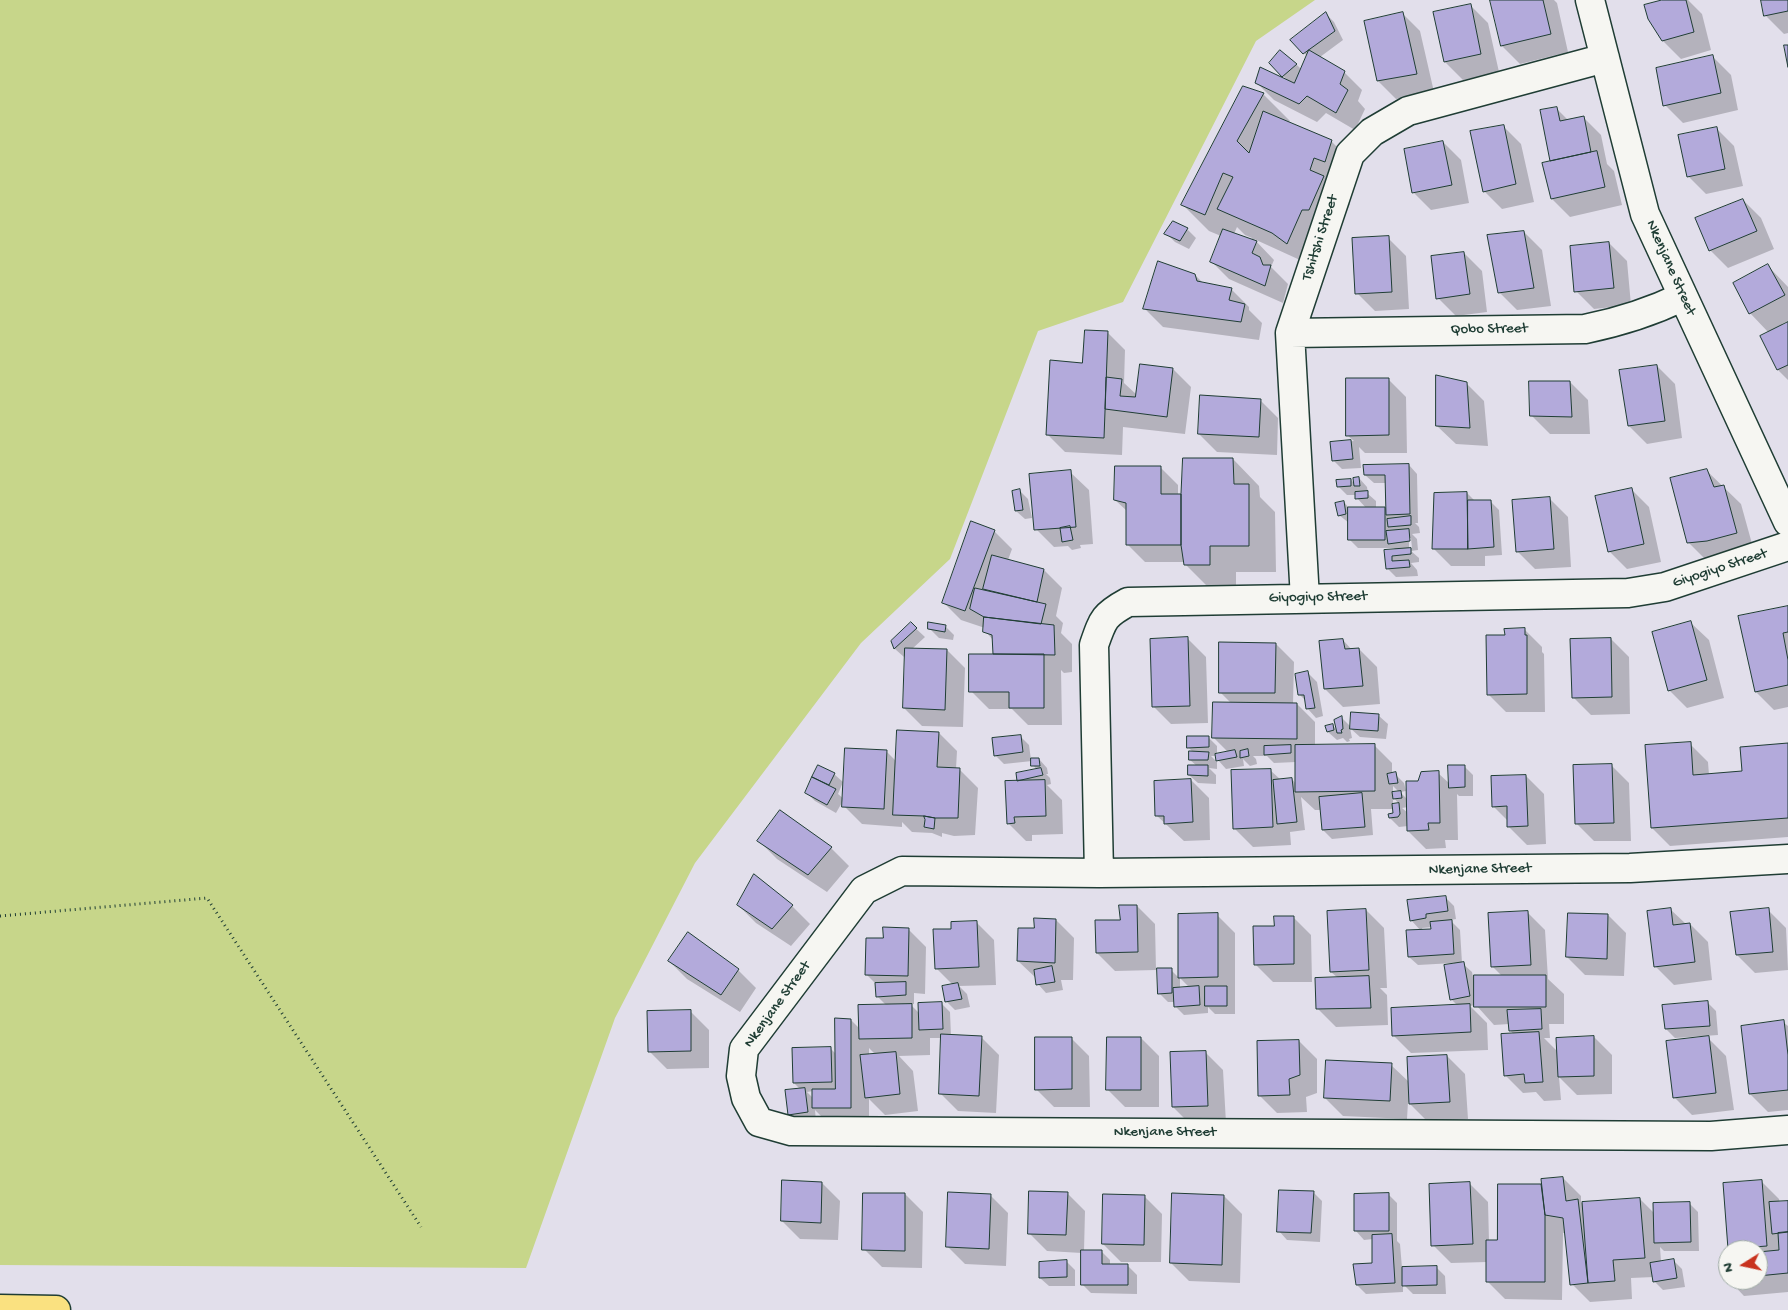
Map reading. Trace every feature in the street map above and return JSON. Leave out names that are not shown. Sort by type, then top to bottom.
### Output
[{"type":"main road","points":[[3,1309],[56,1310]]},
{"type":"street","name":"Nkenjane Street","points":[[1590,0],[1645,214],[1788,522]]},
{"type":"street","name":"Tshitshi Street","points":[[1305,599],[1290,332],[1350,154],[1372,132],[1408,111],[1605,58]]},
{"type":"street","name":"Qobo Street","points":[[1290,332],[1585,329],[1620,322],[1682,297]]},
{"type":"street","name":"Giyogiyo Street","points":[[1099,873],[1094,644],[1102,620],[1112,611],[1128,602],[1628,593],[1664,587],[1788,546]]},
{"type":"street","name":"Nkenjane Street","points":[[1788,860],[1630,868],[1099,873],[902,871],[864,890],[744,1049],[741,1076],[746,1098],[759,1122],[790,1131],[1711,1136],[1788,1130]]},
{"type":"path","points":[[0,916],[206,898],[421,1227]]},
{"type":"green space","points":[[0,0],[1315,0],[1256,41],[1123,302],[1038,331],[950,559],[861,643],[695,863],[615,1018],[526,1268],[0,1265]]},
{"type":"building","points":[[1490,0],[1543,0],[1551,34],[1501,46]]},
{"type":"building","points":[[1662,0],[1686,0],[1694,32],[1662,41],[1648,19],[1644,5]]},
{"type":"building","points":[[1761,0],[1788,0],[1788,11],[1764,16]]},
{"type":"building","points":[[1471,4],[1481,54],[1444,62],[1433,12]]},
{"type":"building","points":[[1326,12],[1335,31],[1303,54],[1290,40]]},
{"type":"building","points":[[1403,12],[1417,74],[1377,81],[1364,21]]},
{"type":"building","points":[[1784,45],[1788,45],[1788,67]]},
{"type":"building","points":[[1280,50],[1297,64],[1282,77],[1269,63]]},
{"type":"building","points":[[1309,50],[1345,71],[1340,84],[1348,90],[1336,113],[1307,96],[1299,104],[1255,83],[1260,67],[1294,83]]},
{"type":"building","points":[[1713,55],[1721,93],[1663,106],[1656,68]]},
{"type":"building","points":[[1243,86],[1264,93],[1237,141],[1249,153],[1263,111],[1332,140],[1325,162],[1314,158],[1310,170],[1324,176],[1309,210],[1302,210],[1287,244],[1272,233],[1217,209],[1233,177],[1223,173],[1205,215],[1181,205]]},
{"type":"building","points":[[1557,107],[1560,121],[1584,116],[1591,152],[1550,161],[1540,110]]},
{"type":"building","points":[[1504,125],[1516,184],[1483,192],[1470,131]]},
{"type":"building","points":[[1717,127],[1725,169],[1687,177],[1678,135]]},
{"type":"building","points":[[1443,141],[1452,185],[1412,193],[1404,149]]},
{"type":"building","points":[[1597,151],[1605,187],[1551,199],[1542,163]]},
{"type":"building","points":[[1743,199],[1757,231],[1709,251],[1695,218]]},
{"type":"building","points":[[1173,221],[1188,228],[1180,241],[1164,234]]},
{"type":"building","points":[[1223,229],[1257,241],[1252,253],[1260,257],[1263,265],[1271,265],[1265,286],[1210,262]]},
{"type":"building","points":[[1524,231],[1534,288],[1498,293],[1487,235]]},
{"type":"building","points":[[1389,236],[1392,292],[1355,294],[1352,238]]},
{"type":"building","points":[[1609,242],[1614,288],[1574,292],[1570,246]]},
{"type":"building","points":[[1464,252],[1470,294],[1436,299],[1431,256]]},
{"type":"building","points":[[1158,261],[1195,274],[1197,281],[1232,288],[1229,300],[1245,304],[1241,322],[1143,309]]},
{"type":"building","points":[[1768,264],[1785,295],[1749,314],[1733,283]]},
{"type":"building","points":[[1788,322],[1788,365],[1777,370],[1760,336]]},
{"type":"building","points":[[1085,330],[1108,331],[1104,438],[1046,435],[1050,360],[1082,363]]},
{"type":"building","points":[[1140,364],[1173,368],[1167,417],[1105,409],[1106,377],[1122,379],[1120,396],[1135,397]]},
{"type":"building","points":[[1657,365],[1665,421],[1628,426],[1619,370]]},
{"type":"building","points":[[1436,375],[1467,382],[1470,428],[1436,426]]},
{"type":"building","points":[[1346,378],[1389,378],[1389,435],[1346,436]]},
{"type":"building","points":[[1529,381],[1570,381],[1572,417],[1530,416]]},
{"type":"building","points":[[1200,395],[1261,399],[1259,437],[1198,434]]},
{"type":"building","points":[[1351,440],[1353,459],[1332,461],[1330,442]]},
{"type":"building","points":[[1183,458],[1233,458],[1234,484],[1249,484],[1249,546],[1210,546],[1210,565],[1184,565],[1181,545]]},
{"type":"building","points":[[1409,464],[1410,514],[1386,515],[1385,475],[1364,475],[1363,465]]},
{"type":"building","points":[[1115,466],[1161,466],[1161,494],[1181,494],[1181,545],[1126,545],[1126,503],[1114,500]]},
{"type":"building","points":[[1707,469],[1714,487],[1724,485],[1737,533],[1707,541],[1687,543],[1670,478]]},
{"type":"building","points":[[1071,470],[1076,527],[1034,530],[1029,474]]},
{"type":"building","points":[[1359,477],[1360,486],[1354,486],[1353,478]]},
{"type":"building","points":[[1351,479],[1351,486],[1337,487],[1336,480]]},
{"type":"building","points":[[1632,488],[1644,544],[1608,552],[1595,496]]},
{"type":"building","points":[[1020,489],[1023,510],[1015,511],[1012,491]]},
{"type":"building","points":[[1368,491],[1368,498],[1355,499],[1355,492]]},
{"type":"building","points":[[1467,492],[1468,549],[1432,549],[1434,493]]},
{"type":"building","points":[[1550,497],[1554,549],[1516,552],[1512,500]]},
{"type":"building","points":[[1468,500],[1491,500],[1494,547],[1468,549]]},
{"type":"building","points":[[1344,501],[1346,514],[1338,516],[1335,503]]},
{"type":"building","points":[[1348,507],[1385,507],[1385,540],[1348,540]]},
{"type":"building","points":[[1411,516],[1411,525],[1388,527],[1387,519]]},
{"type":"building","points":[[971,521],[995,530],[965,611],[942,603]]},
{"type":"building","points":[[1070,526],[1073,540],[1062,542],[1060,528]]},
{"type":"building","points":[[1409,529],[1410,541],[1388,544],[1386,531]]},
{"type":"building","points":[[1411,548],[1411,554],[1392,556],[1392,561],[1409,560],[1410,567],[1386,569],[1384,550]]},
{"type":"building","points":[[992,555],[1044,569],[1037,602],[983,589]]},
{"type":"building","points":[[975,588],[1046,604],[1041,624],[984,617],[970,609]]},
{"type":"building","points":[[1788,606],[1788,632],[1783,633],[1788,660],[1788,685],[1755,692],[1738,616]]},
{"type":"building","points":[[984,617],[1054,625],[1055,655],[993,654],[992,635],[983,632]]},
{"type":"building","points":[[1691,621],[1707,680],[1668,691],[1652,632]]},
{"type":"building","points":[[911,622],[917,628],[894,649],[891,641]]},
{"type":"building","points":[[928,622],[946,625],[945,632],[928,629]]},
{"type":"building","points":[[1525,628],[1525,635],[1527,635],[1527,694],[1487,695],[1486,635],[1505,635],[1504,629]]},
{"type":"building","points":[[1188,637],[1190,706],[1152,707],[1150,639]]},
{"type":"building","points":[[1611,638],[1612,697],[1572,698],[1570,639]]},
{"type":"building","points":[[1343,639],[1345,649],[1359,648],[1363,686],[1324,689],[1319,641]]},
{"type":"building","points":[[1219,642],[1276,643],[1275,693],[1219,693]]},
{"type":"building","points":[[905,648],[947,649],[945,710],[903,708]]},
{"type":"building","points":[[969,654],[1044,654],[1044,708],[1009,708],[1009,692],[969,692]]},
{"type":"building","points":[[1308,671],[1315,708],[1306,709],[1304,695],[1298,695],[1295,674]]},
{"type":"building","points":[[1213,702],[1297,703],[1297,739],[1212,738]]},
{"type":"building","points":[[1351,712],[1379,714],[1378,731],[1350,729]]},
{"type":"building","points":[[1342,716],[1342,733],[1337,733],[1334,720]]},
{"type":"building","points":[[1333,724],[1334,730],[1327,732],[1325,726]]},
{"type":"building","points":[[897,730],[939,732],[937,767],[960,768],[958,818],[893,815]]},
{"type":"building","points":[[1021,735],[1023,752],[994,756],[992,738]]},
{"type":"building","points":[[1187,736],[1209,736],[1209,747],[1187,748]]},
{"type":"building","points":[[1691,742],[1693,775],[1742,771],[1740,747],[1788,743],[1788,818],[1651,828],[1645,745]]},
{"type":"building","points":[[1375,744],[1375,791],[1295,792],[1295,745]]},
{"type":"building","points":[[1291,745],[1291,753],[1264,755],[1264,746]]},
{"type":"building","points":[[845,748],[887,750],[884,809],[842,807]]},
{"type":"building","points":[[1248,749],[1249,756],[1240,758],[1240,751]]},
{"type":"building","points":[[1235,750],[1237,757],[1216,761],[1215,754]]},
{"type":"building","points":[[1189,751],[1209,752],[1208,760],[1189,760]]},
{"type":"building","points":[[1031,758],[1039,758],[1040,766],[1031,766]]},
{"type":"building","points":[[1612,764],[1614,823],[1575,824],[1573,765]]},
{"type":"building","points":[[818,765],[835,773],[829,785],[812,777]]},
{"type":"building","points":[[1188,765],[1208,765],[1208,776],[1188,775]]},
{"type":"building","points":[[1448,765],[1465,765],[1465,787],[1449,788]]},
{"type":"building","points":[[1041,768],[1043,775],[1017,781],[1016,773]]},
{"type":"building","points":[[1271,769],[1273,827],[1233,829],[1231,770]]},
{"type":"building","points":[[1439,771],[1440,823],[1428,823],[1429,830],[1407,831],[1406,781],[1418,781],[1421,772]]},
{"type":"building","points":[[1396,772],[1398,783],[1389,784],[1387,774]]},
{"type":"building","points":[[1526,775],[1528,826],[1507,827],[1507,806],[1492,807],[1491,776]]},
{"type":"building","points":[[812,777],[836,789],[827,805],[805,793]]},
{"type":"building","points":[[1292,778],[1297,822],[1277,824],[1273,780]]},
{"type":"building","points":[[1191,779],[1193,822],[1164,824],[1164,816],[1155,816],[1154,781]]},
{"type":"building","points":[[1045,780],[1046,816],[1014,817],[1015,823],[1007,824],[1005,781]]},
{"type":"building","points":[[1401,791],[1402,798],[1393,799],[1392,792]]},
{"type":"building","points":[[1362,793],[1365,827],[1322,830],[1319,797]]},
{"type":"building","points":[[1399,803],[1400,814],[1398,817],[1389,818],[1388,814],[1393,813],[1392,804]]},
{"type":"building","points":[[780,810],[832,847],[808,875],[757,841]]},
{"type":"building","points":[[924,816],[935,818],[934,829],[924,827]]},
{"type":"building","points":[[754,874],[793,905],[772,929],[737,905]]},
{"type":"building","points":[[1446,896],[1448,911],[1426,914],[1426,918],[1410,921],[1407,900]]},
{"type":"building","points":[[1119,905],[1137,905],[1138,952],[1096,953],[1095,920],[1120,920]]},
{"type":"building","points":[[1671,908],[1673,925],[1690,923],[1695,962],[1654,967],[1647,911]]},
{"type":"building","points":[[1769,908],[1773,952],[1736,955],[1730,912]]},
{"type":"building","points":[[1366,909],[1369,970],[1330,972],[1327,911]]},
{"type":"building","points":[[1528,911],[1531,965],[1491,967],[1488,913]]},
{"type":"building","points":[[1218,913],[1218,977],[1178,978],[1178,914]]},
{"type":"building","points":[[1568,913],[1608,914],[1607,959],[1566,957]]},
{"type":"building","points":[[1274,916],[1294,916],[1294,964],[1254,965],[1253,926],[1274,926]]},
{"type":"building","points":[[1034,918],[1056,919],[1055,963],[1017,961],[1018,928],[1034,928]]},
{"type":"building","points":[[1452,920],[1454,954],[1408,957],[1406,930],[1431,929],[1430,922]]},
{"type":"building","points":[[977,921],[979,967],[935,969],[933,929],[951,929],[951,922]]},
{"type":"building","points":[[883,927],[909,928],[908,976],[865,975],[866,938],[883,938]]},
{"type":"building","points":[[688,932],[739,969],[721,995],[668,961]]},
{"type":"building","points":[[1464,962],[1470,996],[1450,1000],[1444,965]]},
{"type":"building","points":[[1052,966],[1055,982],[1036,985],[1034,970]]},
{"type":"building","points":[[1157,968],[1172,968],[1172,993],[1158,994]]},
{"type":"building","points":[[1474,975],[1546,975],[1546,1007],[1474,1007]]},
{"type":"building","points":[[1369,976],[1371,1008],[1316,1009],[1315,978]]},
{"type":"building","points":[[906,982],[906,995],[876,997],[875,983]]},
{"type":"building","points":[[958,983],[962,999],[945,1002],[942,986]]},
{"type":"building","points":[[1199,986],[1200,1005],[1174,1007],[1173,988]]},
{"type":"building","points":[[1205,986],[1227,986],[1227,1006],[1205,1006]]},
{"type":"building","points":[[1708,1001],[1710,1026],[1665,1029],[1662,1005]]},
{"type":"building","points":[[942,1002],[943,1029],[919,1030],[918,1003]]},
{"type":"building","points":[[912,1004],[912,1038],[859,1039],[858,1005]]},
{"type":"building","points":[[1470,1004],[1471,1032],[1392,1036],[1391,1008]]},
{"type":"building","points":[[1541,1009],[1542,1029],[1509,1031],[1507,1010]]},
{"type":"building","points":[[691,1010],[691,1051],[648,1052],[647,1011]]},
{"type":"building","points":[[835,1018],[851,1019],[851,1108],[812,1108],[812,1089],[835,1089]]},
{"type":"building","points":[[1784,1020],[1788,1055],[1788,1090],[1749,1094],[1741,1026]]},
{"type":"building","points":[[1539,1032],[1543,1082],[1525,1083],[1524,1074],[1504,1076],[1501,1034]]},
{"type":"building","points":[[941,1034],[982,1036],[979,1096],[939,1094]]},
{"type":"building","points":[[1594,1036],[1594,1076],[1558,1077],[1556,1038]]},
{"type":"building","points":[[1709,1036],[1716,1093],[1673,1098],[1666,1041]]},
{"type":"building","points":[[1035,1037],[1072,1037],[1072,1089],[1035,1090]]},
{"type":"building","points":[[1107,1037],[1141,1037],[1141,1090],[1106,1090]]},
{"type":"building","points":[[1299,1040],[1300,1075],[1289,1079],[1290,1095],[1258,1096],[1257,1041]]},
{"type":"building","points":[[831,1047],[832,1082],[793,1083],[792,1048]]},
{"type":"building","points":[[1206,1051],[1208,1106],[1172,1107],[1170,1052]]},
{"type":"building","points":[[896,1052],[900,1094],[865,1098],[860,1055]]},
{"type":"building","points":[[1447,1055],[1450,1102],[1409,1104],[1407,1057]]},
{"type":"building","points":[[1326,1060],[1392,1063],[1390,1101],[1324,1098]]},
{"type":"building","points":[[805,1088],[808,1112],[788,1115],[785,1090]]},
{"type":"building","points":[[1563,1177],[1566,1201],[1578,1199],[1588,1283],[1570,1285],[1563,1218],[1545,1215],[1541,1179]]},
{"type":"building","points":[[782,1180],[822,1182],[821,1223],[781,1221]]},
{"type":"building","points":[[1762,1180],[1767,1240],[1727,1240],[1723,1183]]},
{"type":"building","points":[[1470,1182],[1473,1244],[1431,1246],[1429,1184]]},
{"type":"building","points":[[1498,1184],[1541,1184],[1545,1215],[1545,1282],[1486,1282],[1486,1240],[1497,1240]]},
{"type":"building","points":[[1279,1190],[1314,1191],[1311,1233],[1277,1232]]},
{"type":"building","points":[[1029,1191],[1068,1192],[1066,1235],[1028,1234]]},
{"type":"building","points":[[948,1192],[991,1194],[989,1249],[946,1247]]},
{"type":"building","points":[[863,1193],[905,1193],[905,1251],[862,1250]]},
{"type":"building","points":[[1172,1193],[1224,1195],[1222,1265],[1170,1263]]},
{"type":"building","points":[[1389,1193],[1389,1231],[1354,1231],[1354,1194]]},
{"type":"building","points":[[1103,1194],[1145,1195],[1144,1245],[1102,1244]]},
{"type":"building","points":[[1640,1198],[1645,1258],[1613,1260],[1615,1281],[1588,1283],[1582,1202]]},
{"type":"building","points":[[1788,1201],[1788,1232],[1772,1234],[1769,1202]]},
{"type":"building","points":[[1690,1202],[1691,1242],[1654,1243],[1653,1203]]},
{"type":"building","points":[[1788,1232],[1788,1273],[1768,1275],[1768,1251],[1779,1250],[1778,1233]]},
{"type":"building","points":[[1392,1234],[1395,1283],[1356,1285],[1353,1264],[1372,1263],[1372,1235]]},
{"type":"building","points":[[1081,1250],[1102,1250],[1102,1264],[1128,1264],[1128,1285],[1081,1285]]},
{"type":"building","points":[[1674,1259],[1677,1278],[1653,1282],[1650,1263]]},
{"type":"building","points":[[1067,1260],[1067,1277],[1039,1278],[1039,1262]]},
{"type":"building","points":[[1437,1266],[1437,1285],[1402,1286],[1402,1267]]}]
